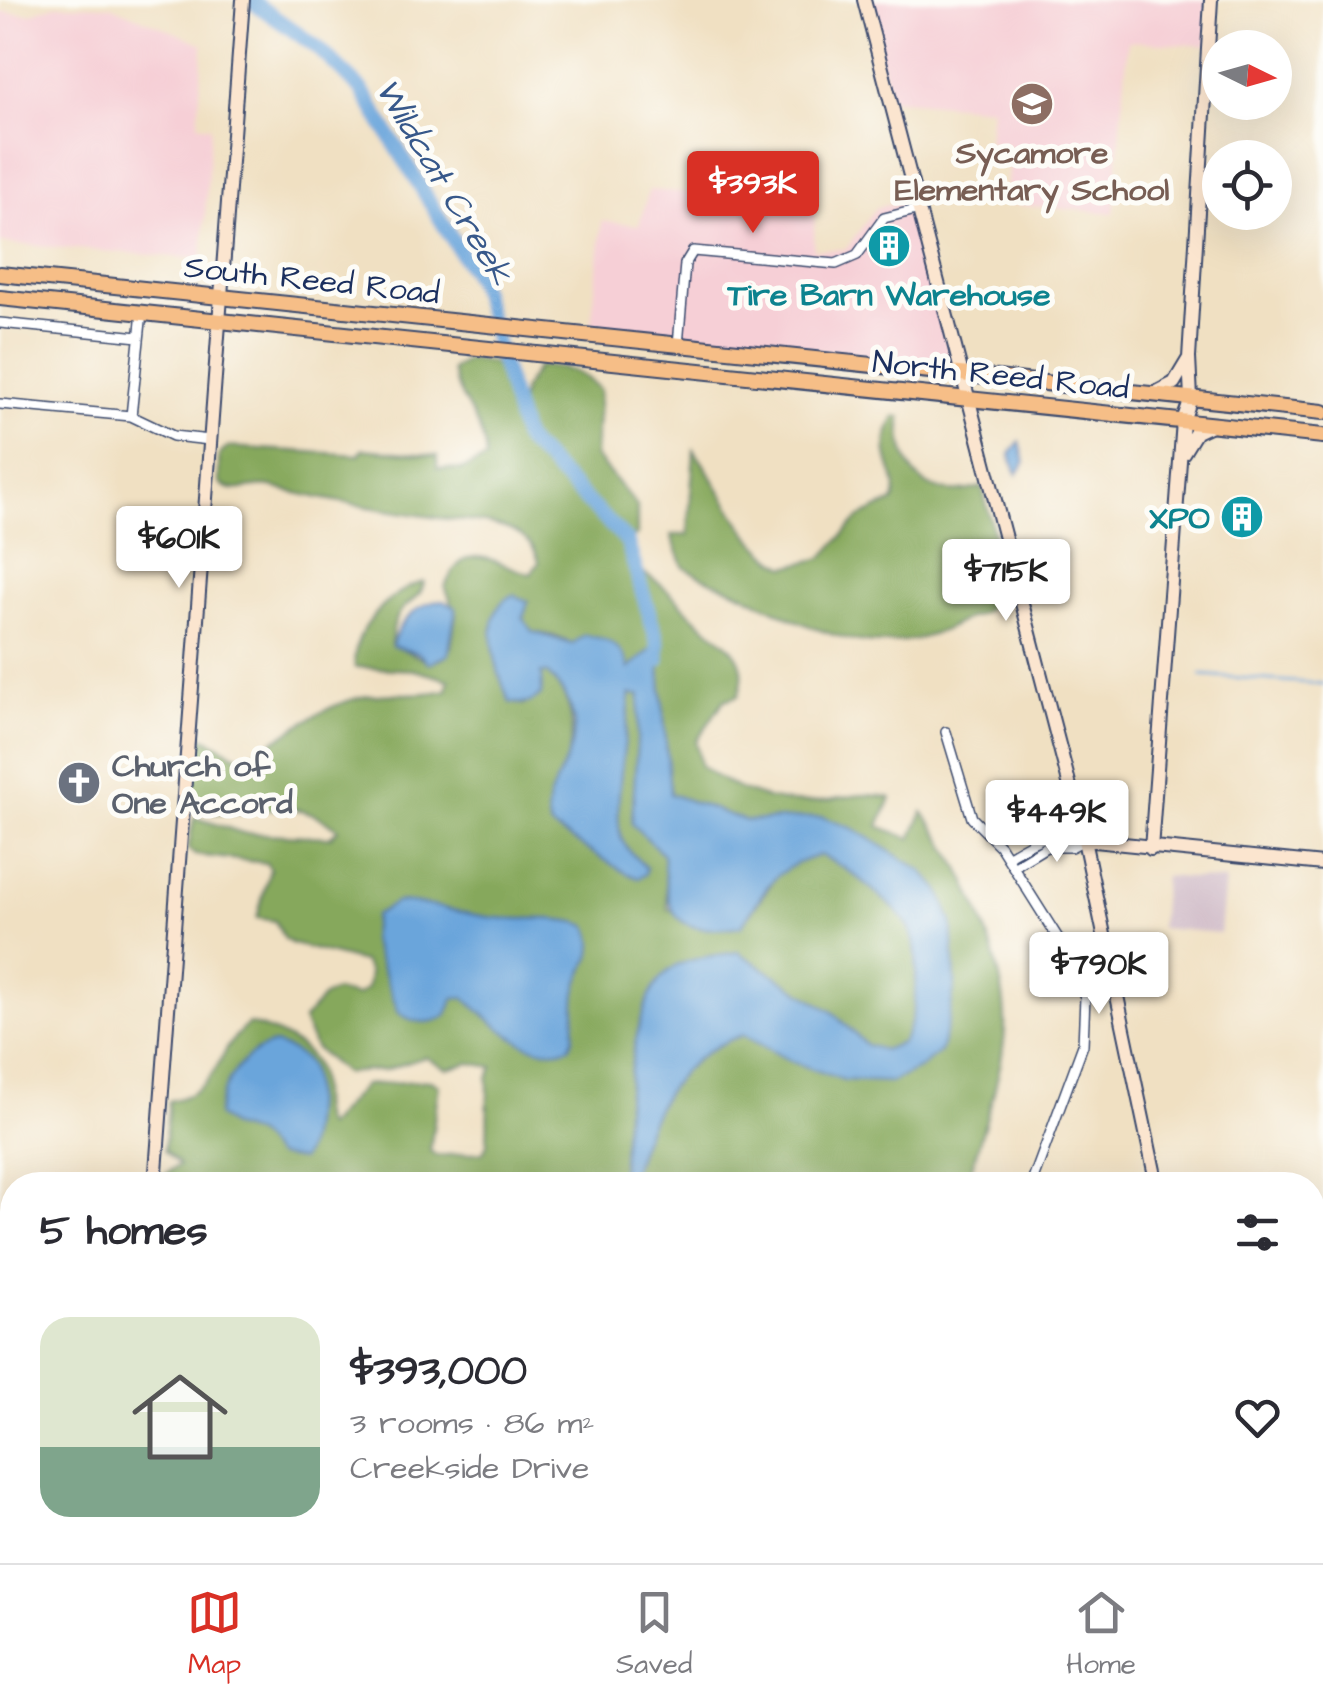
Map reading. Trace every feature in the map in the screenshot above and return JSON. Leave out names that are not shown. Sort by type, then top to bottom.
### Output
[{"type":"main road","name":"South Reed Road","points":[[0,274],[678,345]]},
{"type":"main road","name":"South Reed Road","points":[[0,298],[673,368]]},
{"type":"main road","name":"North Reed Road","points":[[678,345],[1323,412]]},
{"type":"main road","name":"North Reed Road","points":[[673,368],[1323,436]]},
{"type":"street","points":[[156,1172],[243,0]]},
{"type":"street","points":[[864,0],[1084,840],[1154,1172]]},
{"type":"street","points":[[1151,849],[1183,421],[1191,398],[1189,358],[1210,0]]},
{"type":"street","points":[[678,345],[686,264],[693,252],[836,264],[857,255],[884,218],[920,209]]},
{"type":"street","points":[[132,416],[142,312]]},
{"type":"street","points":[[0,322],[139,337]]},
{"type":"street","points":[[1152,394],[1174,383],[1189,358]]},
{"type":"street","points":[[0,404],[132,416],[173,436],[210,440]]},
{"type":"street","points":[[1180,460],[1196,432],[1213,424]]},
{"type":"street","points":[[946,732],[966,804],[1014,867],[1068,954],[1085,997],[1086,1024],[1071,1080],[1036,1172]]},
{"type":"street","points":[[1007,857],[1040,836],[1068,834],[1084,840],[1151,849],[1323,864]]},
{"type":"street","points":[[1014,867],[1046,847],[1071,847],[1084,840]]},
{"type":"shaded area","name":"Sycamore Elementary School","points":[[865,0],[1211,0],[1208,30],[1202,30],[1202,46],[1128,41],[1114,213],[1005,204],[1010,146],[988,143],[991,108],[891,99]]},
{"type":"shaded area","points":[[55,5],[112,6],[203,44],[198,124],[211,127],[202,259],[0,243],[0,12],[29,14]]},
{"type":"shaded area","points":[[649,190],[815,200],[814,250],[846,249],[877,207],[913,201],[950,357],[945,364],[591,326],[602,221],[639,225]]},
{"type":"shaded area","points":[[1164,876],[1225,881],[1220,933],[1160,928]]},
{"type":"green space","points":[[467,359],[490,362],[505,371],[517,413],[524,388],[538,366],[572,371],[600,390],[595,456],[637,506],[637,535],[627,541],[635,569],[659,583],[722,639],[742,668],[738,696],[724,700],[696,742],[701,766],[742,790],[789,802],[864,795],[891,798],[879,826],[911,839],[923,812],[939,835],[983,921],[1001,984],[1005,1014],[997,1078],[971,1172],[632,1172],[654,1114],[680,1075],[697,1059],[743,1035],[793,1062],[940,1051],[955,984],[952,922],[790,822],[746,821],[670,794],[658,645],[629,669],[555,636],[533,632],[523,619],[528,601],[495,616],[494,652],[510,702],[524,705],[541,673],[547,673],[569,709],[570,746],[551,826],[626,873],[646,868],[625,846],[618,822],[630,694],[641,695],[632,823],[663,854],[668,909],[741,926],[783,867],[820,855],[835,862],[895,910],[913,938],[917,965],[914,1007],[902,1043],[883,1050],[866,1045],[832,1012],[738,952],[703,958],[670,970],[656,986],[645,1009],[631,1070],[621,1172],[168,1172],[179,1165],[164,1150],[169,1101],[200,1088],[229,1045],[249,1024],[290,1040],[314,1062],[326,1127],[364,1085],[431,1080],[439,1085],[430,1151],[437,1156],[483,1152],[487,1144],[488,1078],[493,1067],[470,1063],[447,1069],[425,1057],[385,1070],[344,1073],[315,1048],[303,1020],[323,997],[335,991],[357,996],[367,988],[369,973],[363,962],[293,944],[284,939],[275,921],[257,918],[270,869],[266,863],[195,855],[188,849],[194,817],[243,833],[330,837],[338,829],[299,810],[228,813],[190,807],[195,737],[245,757],[315,715],[345,702],[373,695],[447,690],[449,680],[414,670],[355,667],[355,654],[366,626],[387,602],[424,582],[417,596],[401,610],[391,644],[429,662],[442,659],[451,647],[456,613],[445,587],[462,562],[482,557],[531,574],[539,562],[525,539],[498,526],[355,505],[271,487],[231,489],[219,483],[219,455],[228,447],[359,455],[363,449],[438,456],[437,468],[461,470],[486,459],[481,434],[452,370]]},
{"type":"green space","points":[[895,417],[901,417],[905,453],[919,479],[945,491],[982,487],[995,544],[997,574],[992,601],[983,612],[933,635],[905,642],[851,640],[799,622],[683,566],[671,535],[688,535],[694,450],[745,530],[786,567],[822,558],[860,517],[894,501],[895,481],[886,444]]},
{"type":"water","points":[[1020,442],[1025,463],[1017,474],[1010,454]]},
{"type":"water","points":[[513,595],[528,601],[523,619],[533,632],[572,644],[584,635],[607,641],[623,654],[629,669],[658,643],[670,794],[746,821],[822,817],[854,829],[922,871],[939,890],[952,922],[955,984],[940,1051],[920,1068],[891,1082],[844,1080],[793,1062],[743,1035],[718,1045],[680,1075],[654,1114],[632,1172],[621,1172],[637,1038],[656,986],[670,970],[694,960],[738,952],[832,1012],[866,1045],[883,1050],[902,1043],[911,1021],[916,950],[909,928],[895,910],[853,874],[820,855],[780,873],[741,926],[700,928],[678,917],[668,893],[663,854],[632,824],[640,695],[630,694],[619,788],[619,824],[623,841],[646,868],[645,874],[638,878],[626,873],[551,827],[547,810],[573,740],[574,719],[566,697],[547,673],[541,673],[542,694],[527,703],[510,702],[493,645],[495,615]]},
{"type":"water","points":[[444,601],[456,608],[448,655],[429,663],[418,653],[392,646],[411,614],[426,604]]},
{"type":"water","points":[[397,902],[488,917],[564,920],[588,926],[592,953],[578,984],[569,1047],[540,1049],[526,1044],[465,998],[454,998],[446,1016],[434,1021],[417,1021],[399,1013],[371,940],[375,915]]},
{"type":"water","points":[[274,1044],[302,1058],[311,1073],[310,1127],[301,1160],[276,1156],[256,1134],[232,1127],[217,1115],[236,1070],[253,1054]]},
{"type":"waterway","name":"Wildcat Creek","points":[[250,0],[318,48],[362,90],[479,283],[524,439],[627,541],[658,643],[658,660]]},
{"type":"waterway","points":[[1201,675],[1323,684]]},
{"type":"place","name":"Sycamore Elementary School","points":[[1032,104]]},
{"type":"place","name":"Tire Barn Warehouse","points":[[889,246]]},
{"type":"place","name":"XPO","points":[[1242,517]]},
{"type":"place","name":"Church of One Accord","points":[[79,783]]}]
